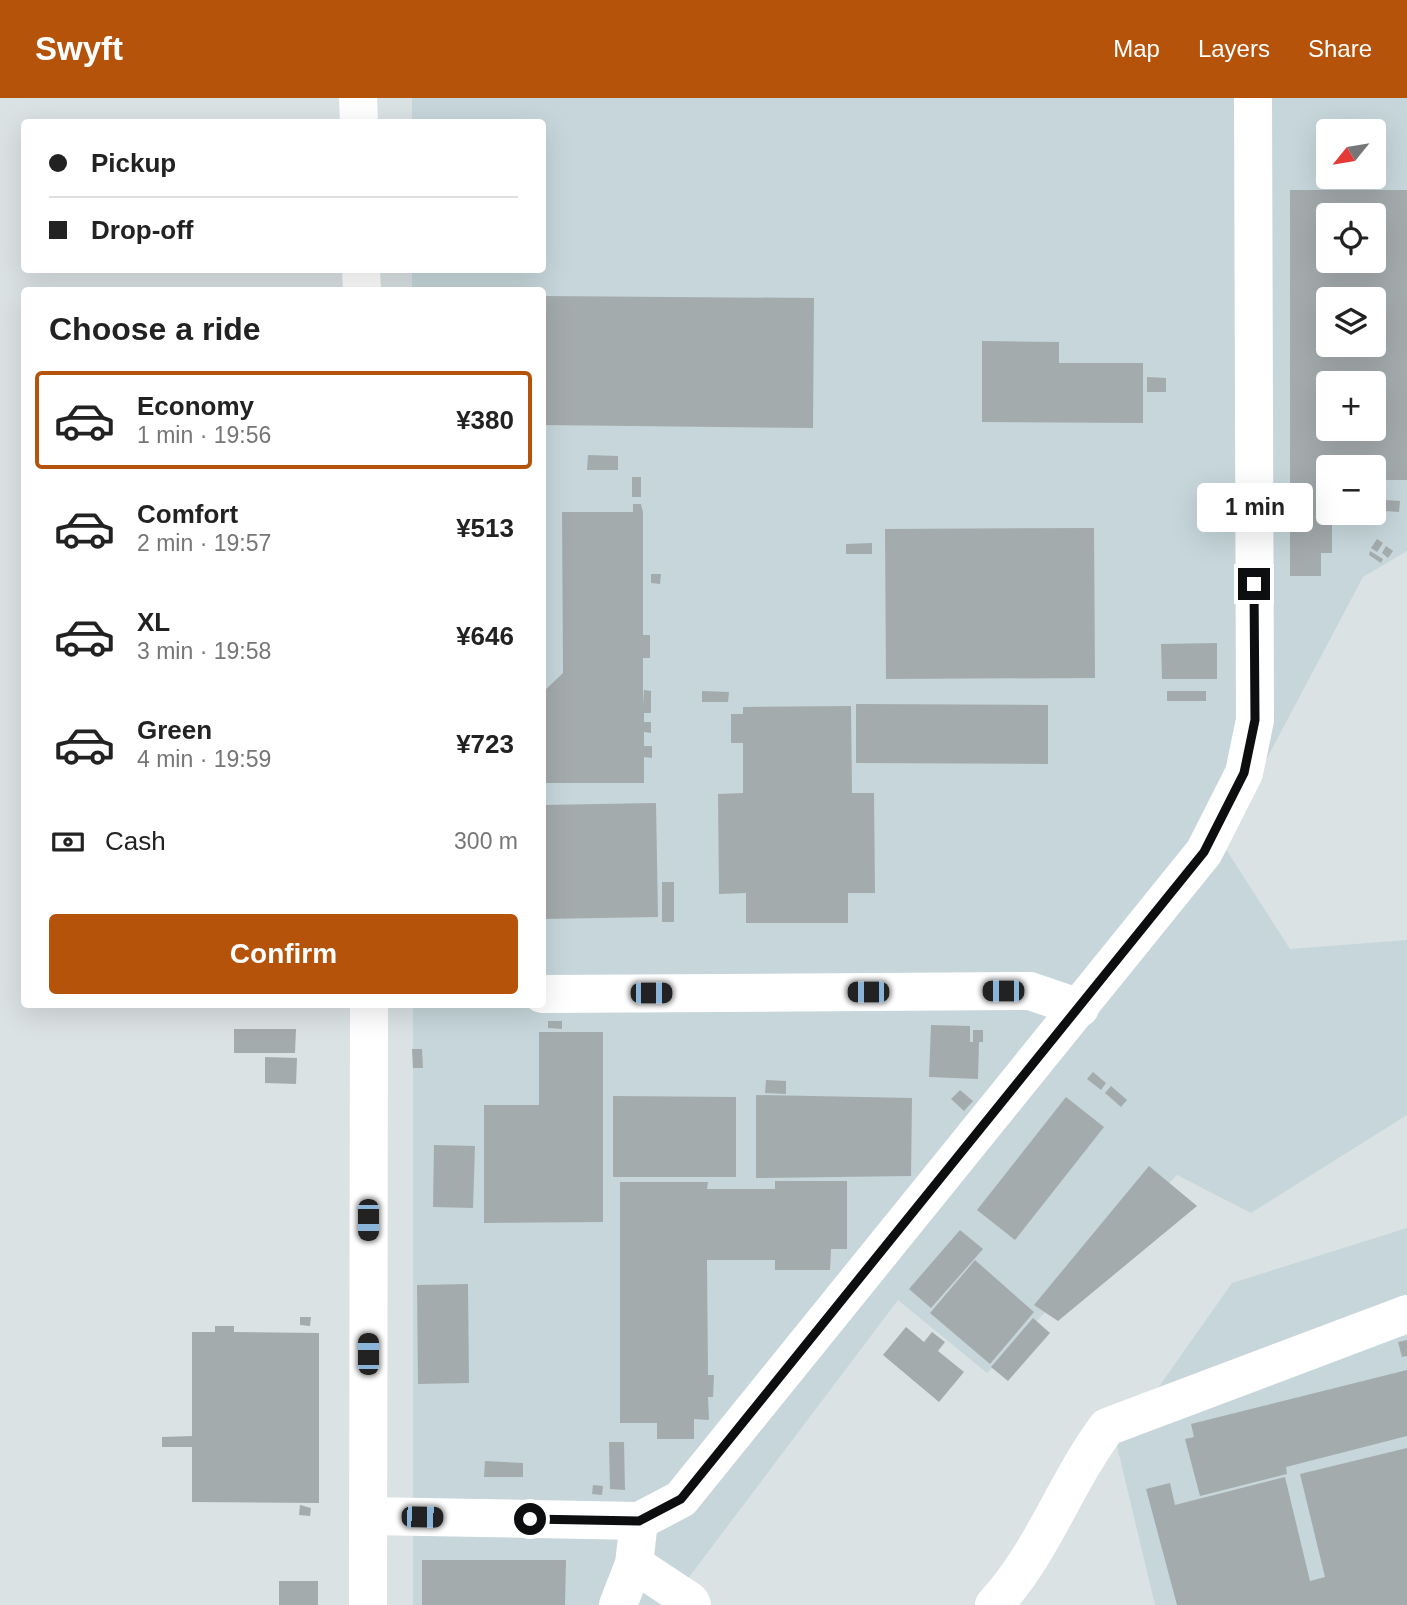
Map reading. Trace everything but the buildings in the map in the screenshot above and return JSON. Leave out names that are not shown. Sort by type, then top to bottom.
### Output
[{"type":"street","points":[[358,98],[359,119]]},
{"type":"street","points":[[368,1516],[639,1521],[681,1499],[1204,852],[1244,773],[1255,720],[1253,98]]},
{"type":"street","points":[[546,994],[1030,991],[1080,1008]]},
{"type":"street","points":[[368,1605],[369,1008]]},
{"type":"street","points":[[994,1605],[1014,1583],[1088,1452],[1107,1427],[1407,1314]]},
{"type":"street","points":[[618,1605],[634,1564],[639,1521]]},
{"type":"street","points":[[634,1564],[690,1601],[692,1605]]},
{"type":"shaded area","points":[[412,98],[1407,98],[1407,551],[1363,577],[1222,843],[1290,949],[1407,940],[1407,1115],[1251,1213],[1177,1175],[987,1373],[898,1300],[668,1605],[413,1605],[413,1008],[546,1008],[546,287],[412,287],[412,273],[546,273],[546,119],[412,119]]},
{"type":"shaded area","points":[[1407,1228],[1407,1605],[1155,1605],[1117,1446],[1232,1283]]},
{"type":"route","points":[[530,1519],[639,1521],[681,1499],[1204,852],[1244,773],[1255,720],[1254,584]]}]
